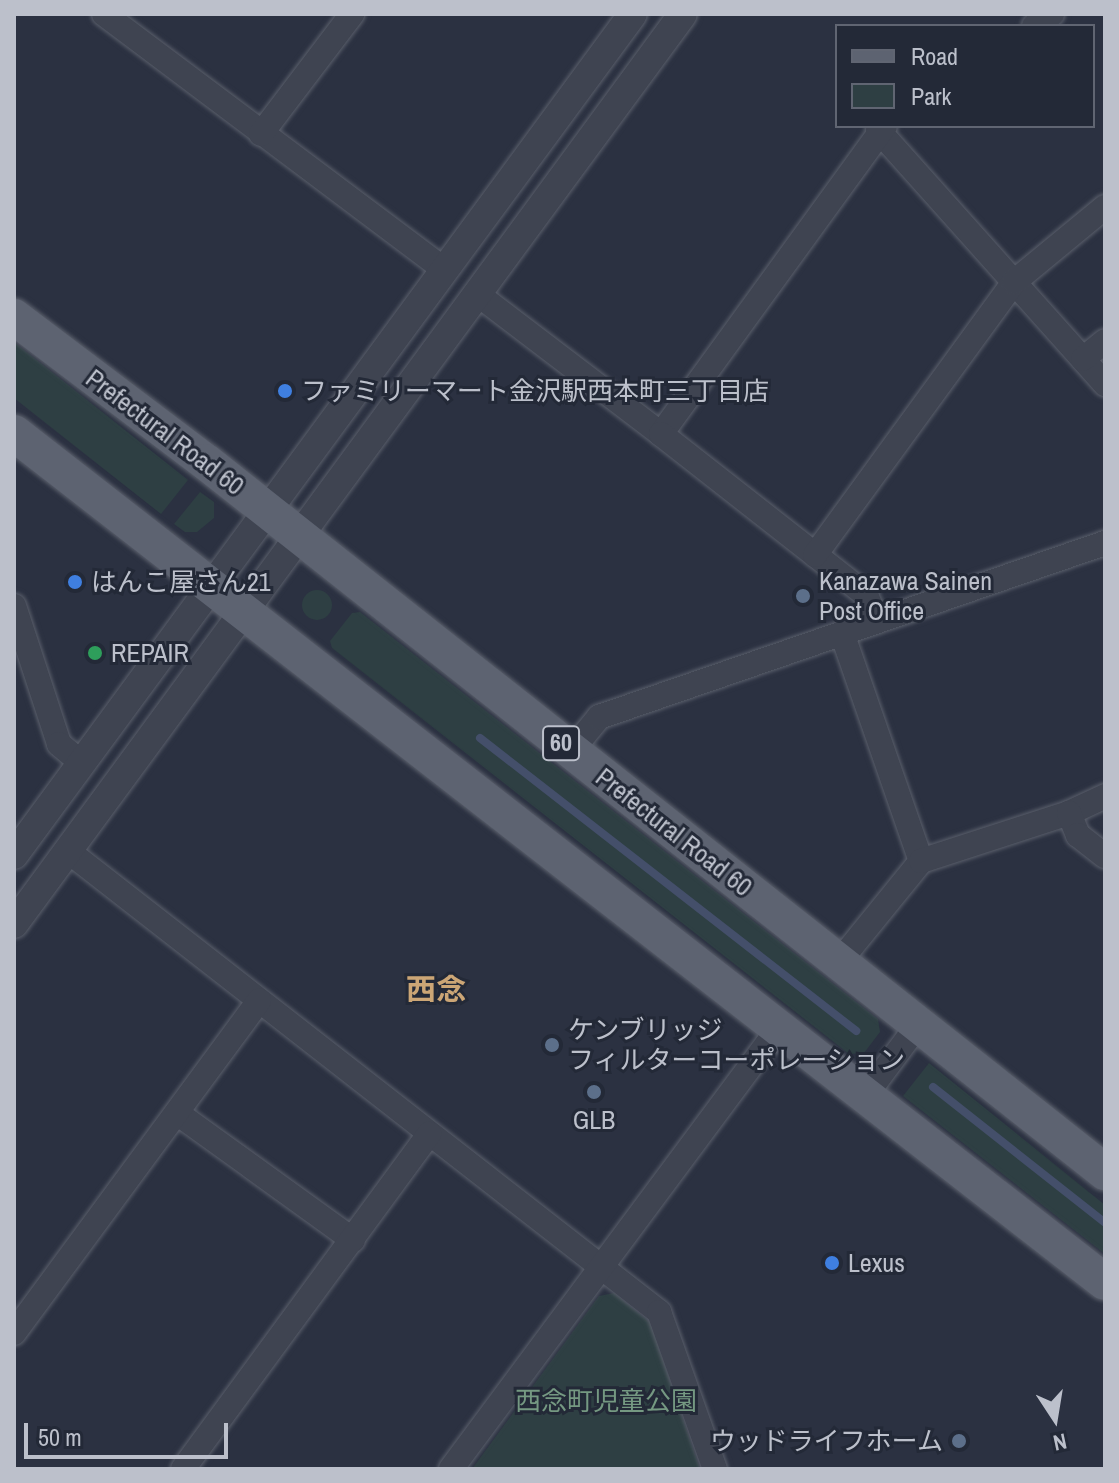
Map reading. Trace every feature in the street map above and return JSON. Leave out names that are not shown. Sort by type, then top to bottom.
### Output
[{"type":"main road","name":"Prefectural Road 60","points":[[14,317],[268,512],[1105,1172]]},
{"type":"main road","points":[[14,433],[1105,1282]]},
{"type":"street","points":[[106,14],[445,270]]},
{"type":"street","points":[[261,134],[352,14]]},
{"type":"street","points":[[14,855],[633,14]]},
{"type":"street","points":[[14,924],[301,538],[476,293],[683,14]]},
{"type":"street","points":[[589,74],[621,97]]},
{"type":"street","points":[[661,434],[882,128],[1105,384]]},
{"type":"street","points":[[815,555],[1014,282],[1105,207]]},
{"type":"street","points":[[476,293],[866,595],[877,621]]},
{"type":"street","points":[[1083,359],[1105,341]]},
{"type":"street","points":[[571,751],[599,717],[1105,543]]},
{"type":"street","points":[[14,606],[59,744],[82,763]]},
{"type":"street","points":[[842,633],[921,861]]},
{"type":"street","points":[[839,962],[908,871],[921,861],[1069,813],[1105,796]]},
{"type":"street","points":[[1069,813],[1078,835],[1105,856]]},
{"type":"street","points":[[68,851],[659,1312],[667,1325],[715,1469]]},
{"type":"street","points":[[14,1333],[259,1001]]},
{"type":"street","points":[[865,1096],[918,1025]]},
{"type":"street","points":[[451,1469],[779,1028]]},
{"type":"street","points":[[177,1113],[353,1240]]},
{"type":"street","points":[[183,1469],[429,1134]]},
{"type":"green space","points":[[14,342],[188,480],[161,514],[14,398]]},
{"type":"green space","points":[[200,492],[214,502],[214,518],[197,532],[185,532],[174,524]]},
{"type":"green space","points":[[317,590],[328,594],[332,605],[328,616],[317,620],[306,616],[302,605],[306,594]]},
{"type":"green space","points":[[360,612],[878,1019],[880,1032],[864,1053],[849,1054],[332,648],[330,641],[352,613]]},
{"type":"green space","points":[[929,1063],[1105,1205],[1105,1254],[903,1096]]},
{"type":"green space","name":"西念町児童公園","points":[[614,1293],[650,1322],[700,1469],[472,1469],[599,1296]]},
{"type":"waterway","points":[[480,738],[857,1031]]},
{"type":"waterway","points":[[933,1087],[1105,1223]]},
{"type":"place","name":"ファミリーマート金沢駅西本町三丁目店","points":[[285,391]]},
{"type":"place","name":"はんこ屋さん21","points":[[75,582]]},
{"type":"place","name":"Kanazawa Sainen Post Office","points":[[803,596]]},
{"type":"place","name":"REPAIR","points":[[95,653]]},
{"type":"place","name":"ケンブリッジ フィルターコーポレーション","points":[[552,1045]]},
{"type":"place","name":"GLB","points":[[594,1092]]},
{"type":"place","name":"Lexus","points":[[832,1263]]},
{"type":"place","name":"ウッドライフホーム","points":[[959,1441]]},
{"type":"district","name":"西念","points":[[436,989]]}]
